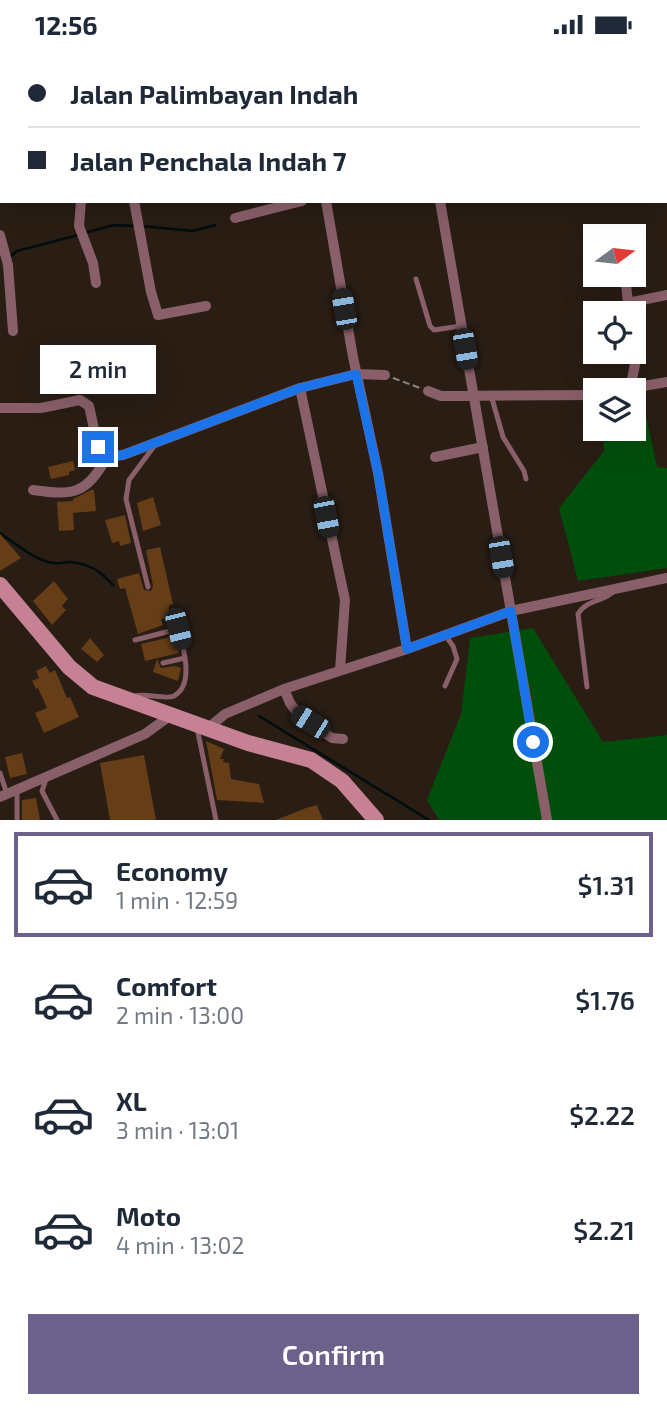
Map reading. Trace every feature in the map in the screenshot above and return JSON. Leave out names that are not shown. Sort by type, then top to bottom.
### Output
[{"type":"street","points":[[81,203],[79,226],[93,263],[96,283]]},
{"type":"street","points":[[134,203],[151,292],[158,314],[206,306]]},
{"type":"street","points":[[236,218],[294,203]]},
{"type":"street","points":[[326,203],[356,374],[378,473],[407,649]]},
{"type":"street","points":[[440,203],[547,820]]},
{"type":"street","points":[[0,235],[8,265],[13,331]]},
{"type":"street","points":[[646,304],[667,295]]},
{"type":"street","points":[[107,457],[123,455],[300,388],[356,374],[385,375]]},
{"type":"street","points":[[646,386],[667,382]]},
{"type":"street","points":[[300,388],[345,600],[340,670]]},
{"type":"street","points":[[428,391],[440,395],[583,395]]},
{"type":"street","points":[[0,408],[41,408],[80,400],[89,406],[98,447],[107,457]]},
{"type":"street","points":[[435,457],[482,447]]},
{"type":"street","points":[[33,490],[57,493],[86,486],[95,478],[107,457]]},
{"type":"street","points":[[201,727],[284,689],[407,649],[511,611],[667,578]]},
{"type":"street","points":[[0,585],[69,667],[93,687],[248,743],[311,760],[342,781],[368,814]]},
{"type":"street","points":[[284,689],[298,714],[331,738],[343,739]]},
{"type":"street","points":[[8,793],[145,734],[171,715]]},
{"type":"lane","points":[[416,279],[430,326],[434,330],[461,326]]},
{"type":"lane","points":[[491,395],[503,437],[526,479]]},
{"type":"lane","points":[[148,587],[126,499],[129,480],[157,442]]},
{"type":"lane","points":[[587,687],[578,614],[584,605],[611,596],[616,589]]},
{"type":"lane","points":[[131,701],[135,695],[145,694],[173,697],[186,679],[185,658],[173,611]]},
{"type":"lane","points":[[135,640],[178,629]]},
{"type":"lane","points":[[444,635],[453,646],[457,659],[445,686]]},
{"type":"lane","points":[[163,663],[185,658]]},
{"type":"lane","points":[[201,727],[216,820]]},
{"type":"lane","points":[[0,773],[17,820]]},
{"type":"lane","points":[[47,776],[42,790],[57,820]]},
{"type":"path","points":[[385,375],[428,391]]},
{"type":"green space","points":[[646,415],[657,467],[667,468],[667,568],[578,581],[559,508],[604,451],[603,441],[646,441]]},
{"type":"green space","points":[[533,628],[603,742],[667,735],[667,820],[439,820],[427,800],[461,714],[470,638]]},
{"type":"building","points":[[73,461],[75,470],[69,472],[69,475],[51,479],[48,467]]},
{"type":"building","points":[[94,490],[96,511],[73,513],[74,530],[59,531],[57,502],[73,501]]},
{"type":"building","points":[[153,497],[161,525],[143,531],[137,503]]},
{"type":"building","points":[[125,515],[131,543],[120,546],[119,541],[112,543],[105,520]]},
{"type":"building","points":[[0,534],[21,558],[0,571]]},
{"type":"building","points":[[160,547],[173,604],[169,605],[169,617],[161,619],[163,625],[138,634],[125,588],[120,589],[117,579],[139,573],[144,590],[151,591],[153,586],[146,550]]},
{"type":"building","points":[[54,581],[68,599],[62,606],[66,610],[52,625],[33,601]]},
{"type":"building","points":[[175,636],[179,653],[145,661],[141,644]]},
{"type":"building","points":[[90,638],[104,655],[97,662],[81,649]]},
{"type":"building","points":[[157,659],[161,668],[181,668],[178,681],[153,672]]},
{"type":"building","points":[[46,666],[50,673],[55,670],[79,717],[44,733],[35,713],[47,708],[32,681],[39,678],[36,671]]},
{"type":"building","points":[[206,741],[224,749],[220,759],[229,763],[231,779],[259,784],[264,803],[217,800]]},
{"type":"building","points":[[22,753],[27,774],[10,778],[5,757]]},
{"type":"building","points":[[144,755],[156,820],[110,820],[100,763]]},
{"type":"building","points":[[36,798],[40,820],[22,820],[22,800]]},
{"type":"building","points":[[317,805],[323,820],[276,820],[306,808]]},
{"type":"waterway","points":[[84,233],[114,225],[136,226]]},
{"type":"waterway","points":[[142,226],[193,231],[215,225]]},
{"type":"waterway","points":[[11,256],[17,251],[78,235]]},
{"type":"waterway","points":[[0,533],[47,562],[70,562],[89,566],[113,585]]},
{"type":"waterway","points":[[259,716],[429,820]]},
{"type":"route","points":[[98,447],[107,457],[123,455],[300,388],[356,374],[378,473],[407,649],[511,611],[533,742]]}]
